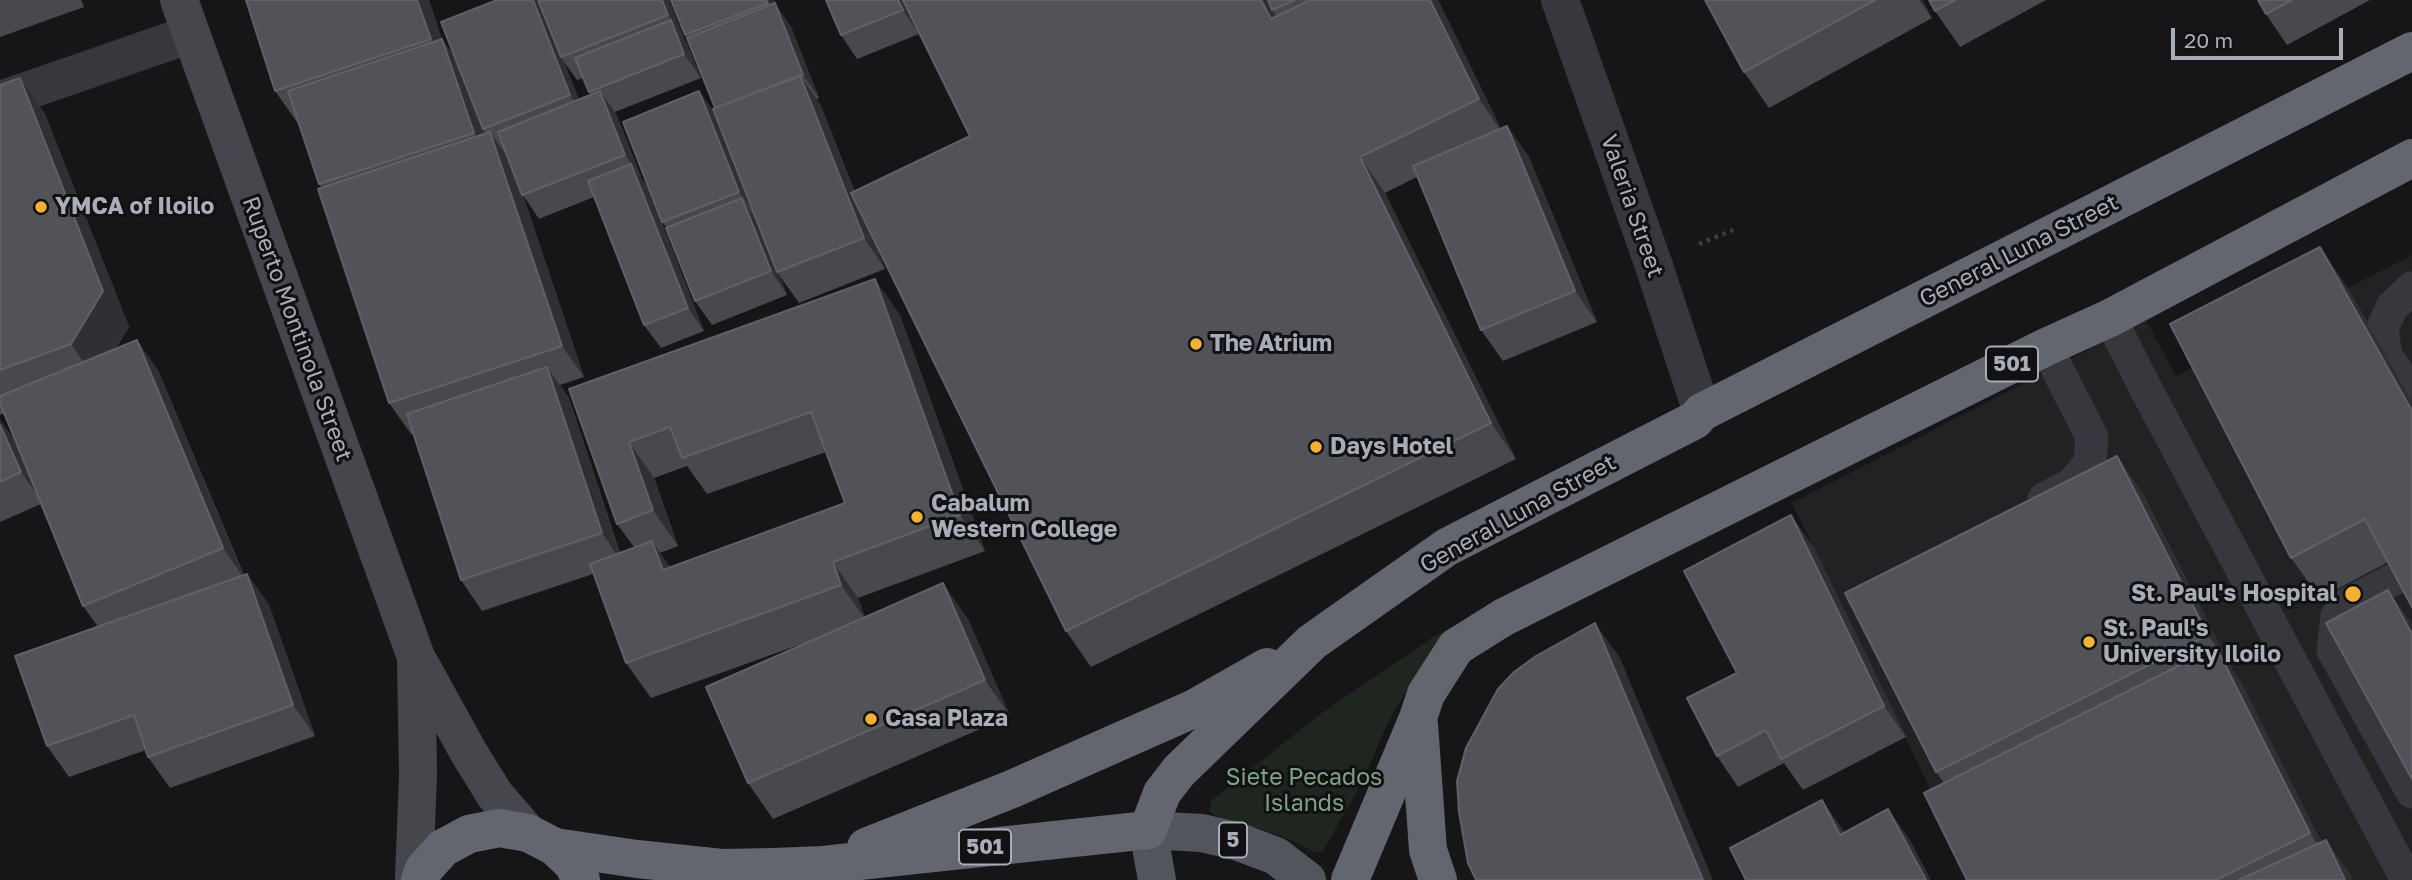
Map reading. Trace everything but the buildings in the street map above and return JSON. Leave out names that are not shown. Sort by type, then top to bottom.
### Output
[{"type":"highway","name":"General Luna Street","points":[[1148,830],[1162,793],[1179,771],[1312,642],[1447,547],[1695,420],[1702,412],[2412,51]]},
{"type":"highway","name":"501","points":[[1350,880],[1426,694],[1456,647],[1504,617],[2046,347],[2110,318],[2412,158]]},
{"type":"highway","points":[[823,865],[1012,789],[1193,709],[1312,642]]},
{"type":"highway","points":[[1418,718],[1428,850],[1438,880]]},
{"type":"highway","name":"501","points":[[420,880],[424,869],[443,848],[469,834],[499,828],[541,840],[637,859],[722,868],[823,865],[1148,830]]},
{"type":"highway","points":[[541,840],[572,864],[581,880]]},
{"type":"main road","name":"Ruperto Montinola Street","points":[[185,17],[416,657],[495,795],[541,840]]},
{"type":"main road","name":"Ruperto Montinola Street","points":[[414,880],[418,785],[416,657]]},
{"type":"main road","points":[[1148,830],[1157,880]]},
{"type":"main road","name":"5","points":[[1148,830],[1202,833],[1236,841],[1276,856],[1307,880]]},
{"type":"street","name":"Valeria Street","points":[[1560,0],[1653,262],[1702,412]]},
{"type":"street","points":[[0,100],[185,17]]},
{"type":"lane","points":[[2412,288],[2392,307],[2382,329],[2386,356],[2412,393]]},
{"type":"lane","points":[[2110,318],[2407,880]]},
{"type":"lane","points":[[2012,516],[2072,484],[2090,463],[2092,437],[2046,347]]},
{"type":"lane","points":[[2402,575],[2347,604],[2337,617],[2333,650],[2412,792]]},
{"type":"shaded area","name":"St. Paul's University Iloilo","points":[[2412,255],[2412,880],[1974,880],[1792,503],[2146,320],[2176,376]]},
{"type":"green space","name":"Siete Pecados Islands","points":[[1471,617],[1423,665],[1387,724],[1363,781],[1323,851],[1315,852],[1284,837],[1216,816],[1209,811],[1211,801],[1319,715],[1430,639]]},
{"type":"place","name":"YMCA of Iloilo","points":[[41,207]]},
{"type":"place","name":"The Atrium","points":[[1196,344]]},
{"type":"place","name":"Days Hotel","points":[[1316,447]]},
{"type":"place","name":"Cabalum Western College","points":[[917,517]]},
{"type":"place","name":"St. Paul's Hospital","points":[[2353,594]]},
{"type":"place","name":"St. Paul's University Iloilo","points":[[2089,642]]},
{"type":"place","name":"Casa Plaza","points":[[871,719]]}]
